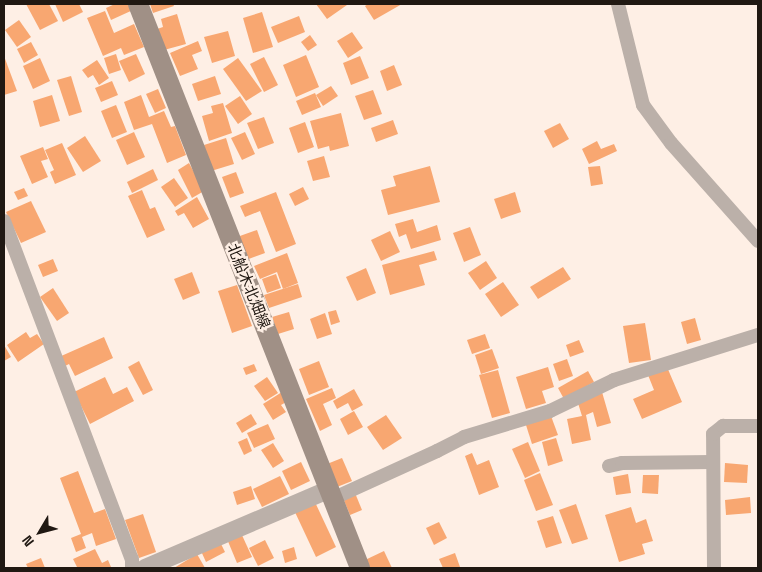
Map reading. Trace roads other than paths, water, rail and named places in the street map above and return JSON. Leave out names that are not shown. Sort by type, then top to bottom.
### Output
[{"type":"main road","name":"北船木北畑線","points":[[138,4],[360,568]]},
{"type":"street","points":[[618,4],[644,105],[671,143],[758,240]]},
{"type":"street","points":[[4,221],[132,559],[132,568]]},
{"type":"street","points":[[145,568],[437,452],[464,437],[550,411],[614,380],[758,335]]},
{"type":"street","points":[[714,568],[712,434],[723,426],[758,426]]},
{"type":"street","points":[[609,466],[622,463],[713,462]]}]
